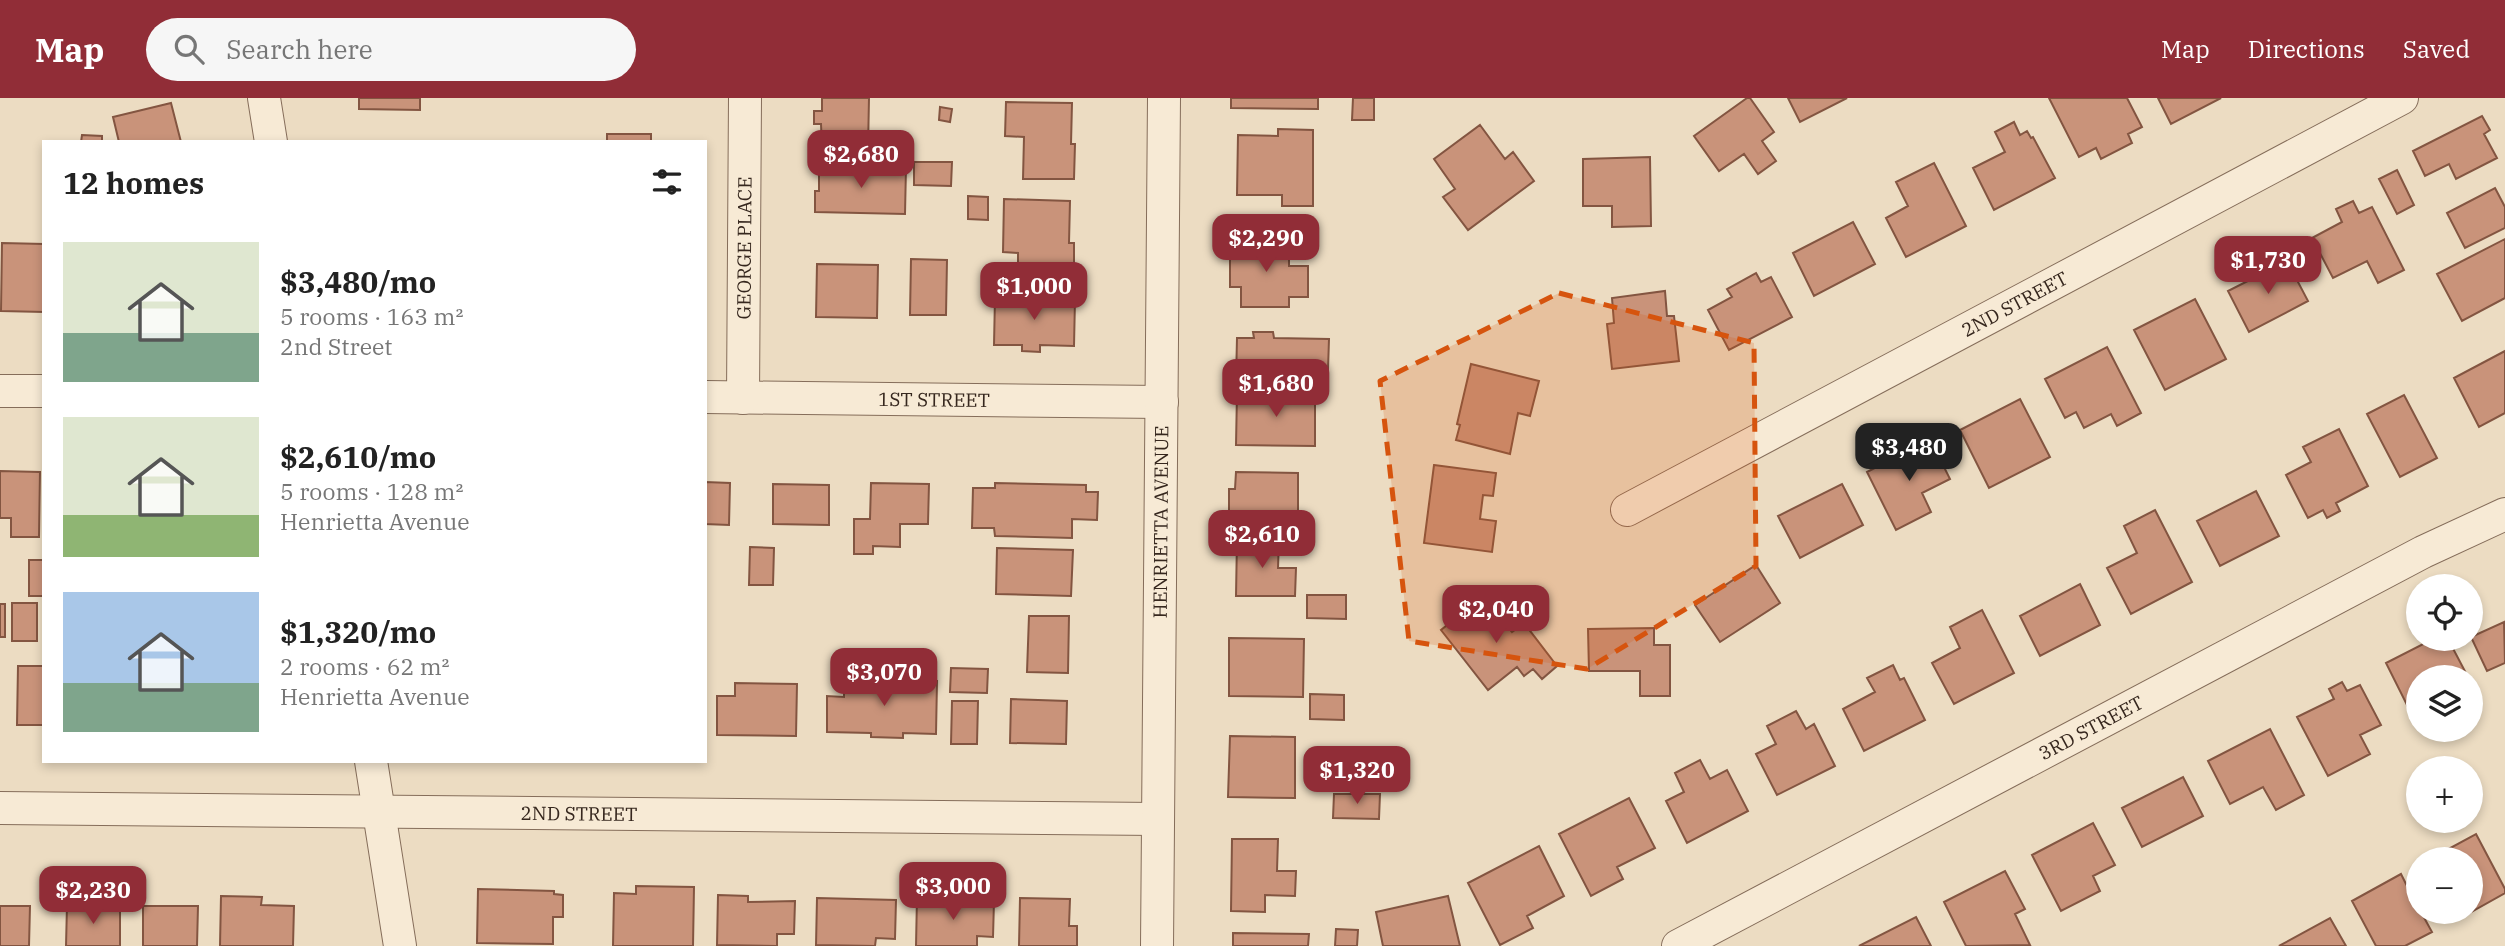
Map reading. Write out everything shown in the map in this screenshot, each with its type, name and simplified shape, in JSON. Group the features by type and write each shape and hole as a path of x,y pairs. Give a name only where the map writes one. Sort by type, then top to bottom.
{"street":[{"path":"264,98 271,140"},
{"name":"GEORGE PLACE","path":"743,398 745,98"},
{"name":"HENRIETTA AVENUE","path":"1157,946 1164,98"},
{"name":"2ND STREET","path":"1627,510 2402,98"},
{"path":"0,391 42,391"},
{"name":"1ST STREET","path":"707,397 1161,402"},
{"name":"3RD STREET","path":"1678,946 2398,565 2505,514"},
{"path":"371,763 400,946"},
{"name":"2ND STREET","path":"0,808 1158,819"}],"highlighted area":[{"path":"1559,293 1754,343 1756,566 1587,669 1409,641 1380,381"}],"building":[{"path":"359,98 420,98 420,110 359,109"},
{"path":"822,98 869,98 868,150 822,149 821,124 814,124 814,111 822,111"},
{"path":"1231,98 1318,98 1318,109 1231,108"},
{"path":"1353,98 1374,98 1374,120 1352,120"},
{"path":"1750,98 1774,132 1762,141 1776,161 1758,174 1744,154 1719,171 1694,136"},
{"path":"1788,98 1847,98 1800,122"},
{"path":"2049,98 2127,98 2142,127 2128,134 2132,143 2101,159 2096,148 2079,157"},
{"path":"2158,98 2221,98 2171,124"},
{"path":"1006,102 1072,103 1074,179 1023,179 1024,137 1005,136"},
{"path":"171,103 180,140 119,140 113,117"},
{"path":"940,107 952,109 950,122 939,120"},
{"path":"2482,116 2490,130 2484,134 2497,158 2456,179 2449,164 2425,176 2413,151"},
{"path":"2014,122 2020,135 2027,131 2031,138 2033,137 2055,178 1994,210 1973,168 2005,152 1995,132"},
{"path":"1480,125 1505,159 1513,152 1534,181 1468,230 1443,197 1455,189 1434,159"},
{"path":"1278,129 1313,130 1313,206 1282,206 1282,195 1237,195 1238,135 1278,136"},
{"path":"607,134 651,134 651,140 607,140"},
{"path":"82,135 102,136 102,140 81,140"},
{"path":"1650,157 1651,226 1612,227 1612,206 1583,206 1583,159"},
{"path":"914,162 952,162 951,186 914,185"},
{"path":"1934,163 1966,226 1906,257 1886,218 1908,206 1896,182"},
{"path":"819,165 906,167 905,214 815,212 815,191 819,191"},
{"path":"2397,170 2414,205 2397,214 2379,179"},
{"path":"2495,188 2505,207 2505,228 2465,248 2447,213"},
{"path":"968,196 988,197 988,220 968,219"},
{"path":"1004,199 1070,201 1069,243 1074,243 1074,279 1018,279 1018,253 1003,252"},
{"path":"2353,201 2359,213 2372,207 2404,270 2378,283 2367,261 2333,278 2312,238 2342,222 2336,209"},
{"path":"1853,222 1875,264 1814,296 1793,253"},
{"path":"2505,239 2505,298 2462,321 2437,274"},
{"path":"1230,241 1289,242 1289,266 1308,266 1308,297 1289,297 1289,307 1241,307 1241,287 1230,287"},
{"path":"2,243 42,244 42,312 1,311"},
{"path":"911,259 947,260 946,315 910,315"},
{"path":"2287,261 2308,301 2249,332 2228,291"},
{"path":"817,264 878,265 877,318 816,317"},
{"path":"1756,273 1761,282 1771,277 1792,317 1729,350 1708,310 1732,297 1727,289"},
{"path":"1665,291 1667,316 1674,316 1679,361 1612,369 1607,324 1614,323 1612,298"},
{"path":"995,297 1075,299 1074,346 1040,345 1040,352 1022,351 1022,345 994,345"},
{"path":"2195,299 2226,359 2165,390 2134,330"},
{"path":"1253,332 1273,332 1274,338 1329,339 1328,370 1300,370 1300,381 1236,381 1237,338 1254,338"},
{"path":"2107,347 2141,413 2117,426 2111,414 2084,428 2076,412 2065,418 2045,379"},
{"path":"2505,351 2505,413 2479,427 2454,378"},
{"path":"1471,364 1539,381 1530,416 1518,413 1510,454 1456,440 1460,425 1457,424"},
{"path":"1237,393 1315,393 1315,446 1236,445"},
{"path":"2404,395 2437,458 2400,477 2367,414"},
{"path":"2020,399 2050,457 1989,488 1960,430"},
{"path":"2339,429 2368,486 2336,503 2340,511 2327,518 2323,510 2308,518 2286,475 2311,462 2303,447"},
{"path":"1930,439 1950,479 1922,493 1931,512 1896,530 1867,472"},
{"path":"1434,465 1496,473 1493,496 1483,495 1480,519 1496,521 1492,552 1424,543"},
{"path":"0,471 40,472 39,537 11,537 11,518 0,518"},
{"path":"1236,472 1298,473 1298,513 1229,512 1229,489 1235,489"},
{"path":"707,482 730,483 729,525 707,524"},
{"path":"871,483 929,484 928,524 900,524 900,547 873,546 873,554 854,554 854,519 870,519"},
{"path":"995,483 1086,485 1086,492 1098,492 1097,520 1072,519 1072,538 995,536 994,528 972,528 973,488 995,488"},
{"path":"773,484 829,485 829,525 773,524"},
{"path":"1842,484 1863,525 1800,558 1778,516"},
{"path":"2256,491 2279,536 2220,566 2197,521"},
{"path":"2155,510 2192,582 2131,614 2107,568 2137,553 2124,526"},
{"path":"1237,539 1279,539 1278,568 1296,568 1295,596 1236,596"},
{"path":"750,547 774,548 773,585 749,585"},
{"path":"997,548 1073,550 1071,596 996,594"},
{"path":"29,560 42,560 42,596 29,596"},
{"path":"1756,565 1780,603 1720,642 1695,605"},
{"path":"2080,584 2100,625 2040,656 2020,616"},
{"path":"1307,595 1346,595 1346,619 1307,618"},
{"path":"1484,596 1512,632 1524,623 1557,666 1542,679 1533,669 1524,676 1517,667 1488,690 1441,630"},
{"path":"12,603 37,603 37,641 12,641"},
{"path":"0,604 5,604 5,637 0,637"},
{"path":"1982,610 2014,673 1954,704 1932,663 1960,648 1950,627"},
{"path":"1029,616 1069,616 1068,673 1027,672"},
{"path":"2504,622 2505,663 2487,671 2478,651 2483,651 2483,632"},
{"path":"1654,628 1654,645 1670,645 1670,696 1640,696 1640,671 1589,671 1588,629"},
{"path":"1229,638 1304,639 1303,697 1229,696"},
{"path":"2410,651 2454,651 2462,665 2406,665 2406,703 2386,663"},
{"path":"1893,665 1900,680 1904,678 1925,720 1864,751 1843,709 1875,692 1867,678"},
{"path":"18,666 42,666 42,725 17,725"},
{"path":"951,668 988,669 987,693 950,692"},
{"path":"844,679 937,681 936,734 903,733 903,738 871,737 871,733 827,732 827,696 844,697"},
{"path":"2342,682 2347,691 2360,685 2381,725 2360,735 2370,754 2328,776 2297,717 2334,699 2329,689"},
{"path":"735,683 797,684 796,736 717,735 717,696 735,696"},
{"path":"1310,694 1344,695 1344,720 1310,719"},
{"path":"1011,699 1067,701 1066,744 1010,743"},
{"path":"952,701 978,701 977,744 951,744"},
{"path":"1796,711 1806,729 1814,724 1835,766 1777,795 1756,754 1776,744 1767,726"},
{"path":"2270,729 2304,795 2276,810 2263,787 2230,804 2208,761"},
{"path":"1230,736 1295,737 1295,798 1228,797"},
{"path":"1700,760 1710,779 1727,770 1748,811 1687,843 1666,801 1684,792 1675,773"},
{"path":"2183,777 2203,816 2142,847 2122,808"},
{"path":"1334,794 1380,794 1379,819 1333,818"},
{"path":"1629,798 1655,848 1617,867 1623,879 1591,896 1559,834"},
{"path":"2093,823 2115,865 2093,876 2100,891 2061,911 2032,855"},
{"path":"2476,834 2483,847 2452,847"},
{"path":"1232,839 1278,839 1277,871 1296,871 1295,896 1265,895 1265,912 1231,911"},
{"path":"1539,846 1564,896 1527,916 1533,928 1500,945 1468,883"},
{"path":"2483,847 2505,889 2505,893 2483,905"},
{"path":"2005,871 2025,909 2015,914 2030,945 1966,946 1944,902"},
{"path":"2401,874 2406,884 2406,924 2428,924 2432,932 2405,946 2376,946 2352,901"},
{"path":"636,886 694,887 693,946 613,946 614,893 636,894"},
{"path":"478,889 554,891 554,894 563,895 563,917 553,917 553,944 477,943"},
{"path":"718,895 748,896 748,902 795,901 794,934 777,934 777,946 717,945"},
{"path":"221,896 262,897 261,905 294,906 293,946 220,946"},
{"path":"1448,896 1460,946 1383,946 1376,912"},
{"path":"917,897 947,897 947,901 994,901 993,937 977,936 977,946 916,946"},
{"path":"817,898 896,900 895,939 876,938 875,946 816,945"},
{"path":"1020,898 1070,899 1069,926 1077,926 1077,946 1019,946"},
{"path":"67,905 120,906 120,946 66,946"},
{"path":"0,906 30,906 29,946 0,946"},
{"path":"143,906 198,906 197,946 143,946"},
{"path":"1916,917 1931,946 1859,946"},
{"path":"2330,918 2346,946 2279,946"},
{"path":"1336,929 1358,930 1357,946 1335,946"},
{"path":"1233,933 1309,934 1308,946 1233,946"}]}
